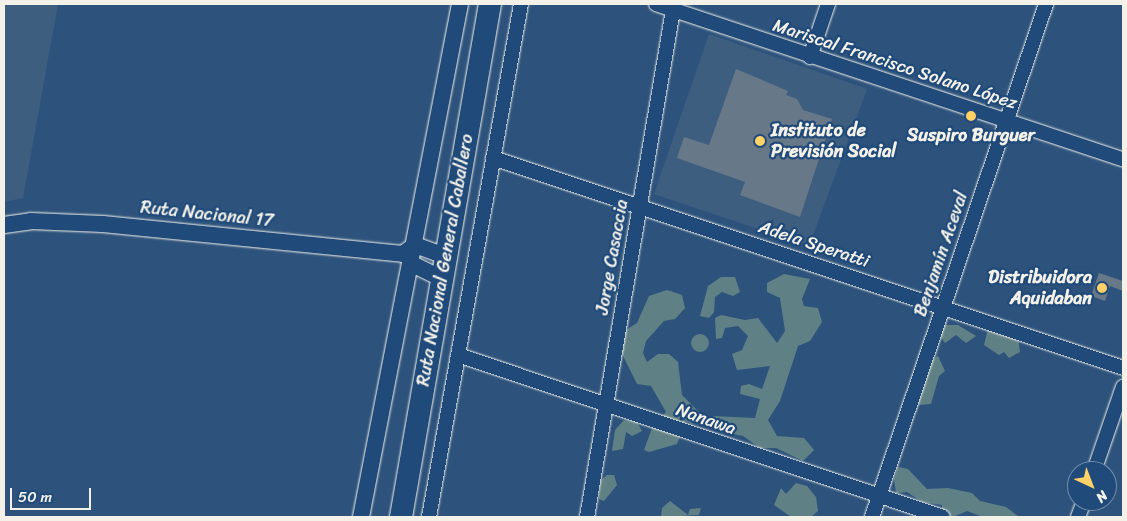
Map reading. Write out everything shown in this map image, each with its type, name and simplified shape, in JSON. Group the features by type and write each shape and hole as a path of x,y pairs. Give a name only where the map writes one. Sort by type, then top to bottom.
{"highway":[{"name":"Ruta Nacional General Caballero","path":"401,517 490,4"}],"street":[{"path":"361,517 460,4"},
{"path":"429,517 521,4"},
{"name":"Mariscal Francisco Solano López","path":"656,4 674,6 810,56 1123,158"},
{"path":"810,56 828,4"},
{"name":"Benjamín Aceval","path":"872,517 942,307 1008,121 1046,4"},
{"name":"Jorge Casaccia","path":"588,517 605,405 674,6"},
{"name":"Adela Speratti","path":"493,158 1123,368"},
{"name":"Ruta Nacional 17","path":"4,225 31,221 103,224 445,256"},
{"name":"Ruta Nacional 17","path":"411,253 441,278"},
{"name":"Nanawa","path":"458,355 943,517"},
{"path":"1097,461 1123,387"}],"shaded area":[{"path":"4,4 58,4 23,198 4,202"},
{"name":"Instituto de Previsión Social","path":"709,34 867,89 809,246 654,194"}],"green space":[{"path":"784,274 810,279 802,299 804,306 818,308 822,322 810,341 798,346 780,401 768,420 777,436 804,438 814,450 803,461 776,448 760,448 743,436 718,431 709,425 712,416 755,418 760,399 740,394 741,386 749,384 762,389 770,366 737,370 732,354 742,350 748,336 738,326 725,328 722,338 716,339 715,318 721,315 745,320 758,318 777,343 785,331 780,298 767,292 767,283"},
{"path":"721,277 735,277 740,292 733,296 722,292 715,297 714,312 709,318 700,316 708,286"},
{"path":"667,290 682,295 685,308 675,319 664,321 646,341 643,353 647,362 658,354 669,354 678,362 682,395 699,412 693,424 683,420 686,422 677,444 649,452 644,450 652,428 666,412 651,386 637,384 619,348 626,330 637,323 649,296"},
{"path":"942,325 958,325 976,336 966,343 956,335 945,343 940,336"},
{"path":"988,328 1018,337 1020,352 1009,358 1004,352 999,355 984,345"},
{"path":"700,334 706,337 709,343 706,349 700,352 694,349 691,343 694,337"},
{"path":"938,356 945,371 939,376 931,404 919,405 917,400 926,381 930,361"},
{"path":"624,420 637,422 642,431 632,436 626,432 623,449 612,451 615,430"},
{"path":"898,467 908,469 927,489 948,488 972,493 980,501 1006,507 1019,517 983,517 967,511 953,517 919,517 923,512 942,514 942,505 922,502 907,492 896,493 894,479"},
{"path":"607,475 614,475 617,485 604,501 599,499 600,481"},
{"path":"796,483 807,486 816,497 818,511 811,517 791,517 774,505 781,488 786,494"},
{"path":"670,501 688,515 690,509 701,508 699,515 661,517 662,508"}],"building":[{"name":"Instituto de Previsión Social","path":"736,69 788,91 786,95 797,99 803,110 832,119 800,217 740,195 745,182 677,158 684,137 709,145"},
{"name":"Distribuidora Aquidaban","path":"1099,273 1123,281 1123,291 1110,286 1105,301 1091,296"}],"place":[{"name":"Suspiro Burguer","path":"971,116"},
{"name":"Instituto de Previsión Social","path":"760,141"},
{"name":"Distribuidora Aquidaban","path":"1102,288"}]}
